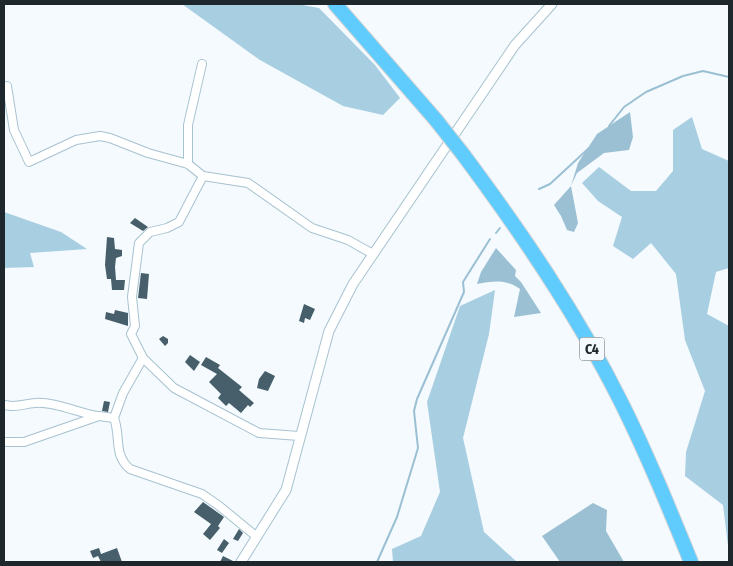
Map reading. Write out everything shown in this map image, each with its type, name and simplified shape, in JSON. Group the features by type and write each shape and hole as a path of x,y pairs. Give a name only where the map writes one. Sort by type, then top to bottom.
{"highway":[{"name":"C4","path":"334,4 366,38 436,120 462,153 540,264 582,332 621,402 656,478 691,562"}],"street":[{"path":"241,562 286,490 328,331 353,284 515,45 552,4"},
{"path":"188,164 188,125 202,64"},
{"path":"7,86 14,130 29,162 76,140 100,136 110,138 173,162 188,164 202,176 248,182 312,228 348,240 373,254"},
{"path":"202,176 179,222 167,228 150,232 137,249 132,297 135,326 130,334 143,358 169,384 260,433 299,436"},
{"path":"143,358 123,393 114,418 117,426 117,447 125,464 130,469 202,494 218,504 257,537"},
{"path":"4,405 17,408 34,403 114,418"},
{"path":"4,442 24,442 99,416"}],"shaded area":[{"path":"182,4 297,4 319,8 375,65 400,98 383,115 343,106 260,60"},
{"path":"630,112 633,137 629,150 604,153 577,173 571,186 578,163 597,134"},
{"path":"692,117 702,149 729,161 729,268 716,272 707,314 729,326 729,554 723,505 685,476 686,452 705,391 685,340 676,274 651,243 633,259 613,246 622,217 598,201 582,183 599,167 631,191 656,191 673,171 673,130"},
{"path":"571,186 578,223 574,232 567,230 554,205"},
{"path":"4,212 61,232 87,249 30,253 34,267 4,268"},
{"path":"496,248 516,270 515,276 541,313 514,317 520,289 510,284 499,282 477,284 481,272"},
{"path":"495,290 489,334 463,438 484,532 517,562 393,562 392,549 421,536 440,492 427,402 460,306"},
{"path":"593,503 607,510 606,531 624,562 560,562 542,536"}],"building":[{"path":"135,218 148,227 143,231 130,223"},
{"path":"107,237 114,238 115,249 122,250 122,256 116,258 115,267 116,280 125,280 124,290 112,290 111,279 107,279 105,265"},
{"path":"141,273 149,274 147,299 138,298"},
{"path":"304,304 315,309 310,320 305,318 304,323 299,321"},
{"path":"115,310 128,313 128,326 105,319 106,312 114,314"},
{"path":"163,336 168,339 168,343 165,346 159,339"},
{"path":"190,355 200,362 194,371 185,362"},
{"path":"206,357 220,365 218,368 242,387 239,390 254,403 250,407 248,405 241,413 229,403 226,406 218,398 221,394 209,382 217,374 201,365"},
{"path":"265,371 275,376 268,391 257,388 259,379"},
{"path":"104,401 110,402 108,412 102,411"},
{"path":"203,502 224,517 218,526 220,528 210,540 203,534 211,524 194,512"},
{"path":"239,529 243,533 238,541 233,539"},
{"path":"224,539 229,543 222,553 217,550"},
{"path":"99,548 101,554 117,548 122,562 101,562 98,556 93,558 90,551"},
{"path":"223,556 235,562 220,562"}],"waterway":[{"path":"609,126 624,107 646,92 683,76 703,71 729,77"},
{"path":"539,189 550,184 589,148"},
{"path":"496,233 500,228"},
{"path":"377,562 397,517 418,448 414,411 417,399 464,292 463,282 490,239"}]}
